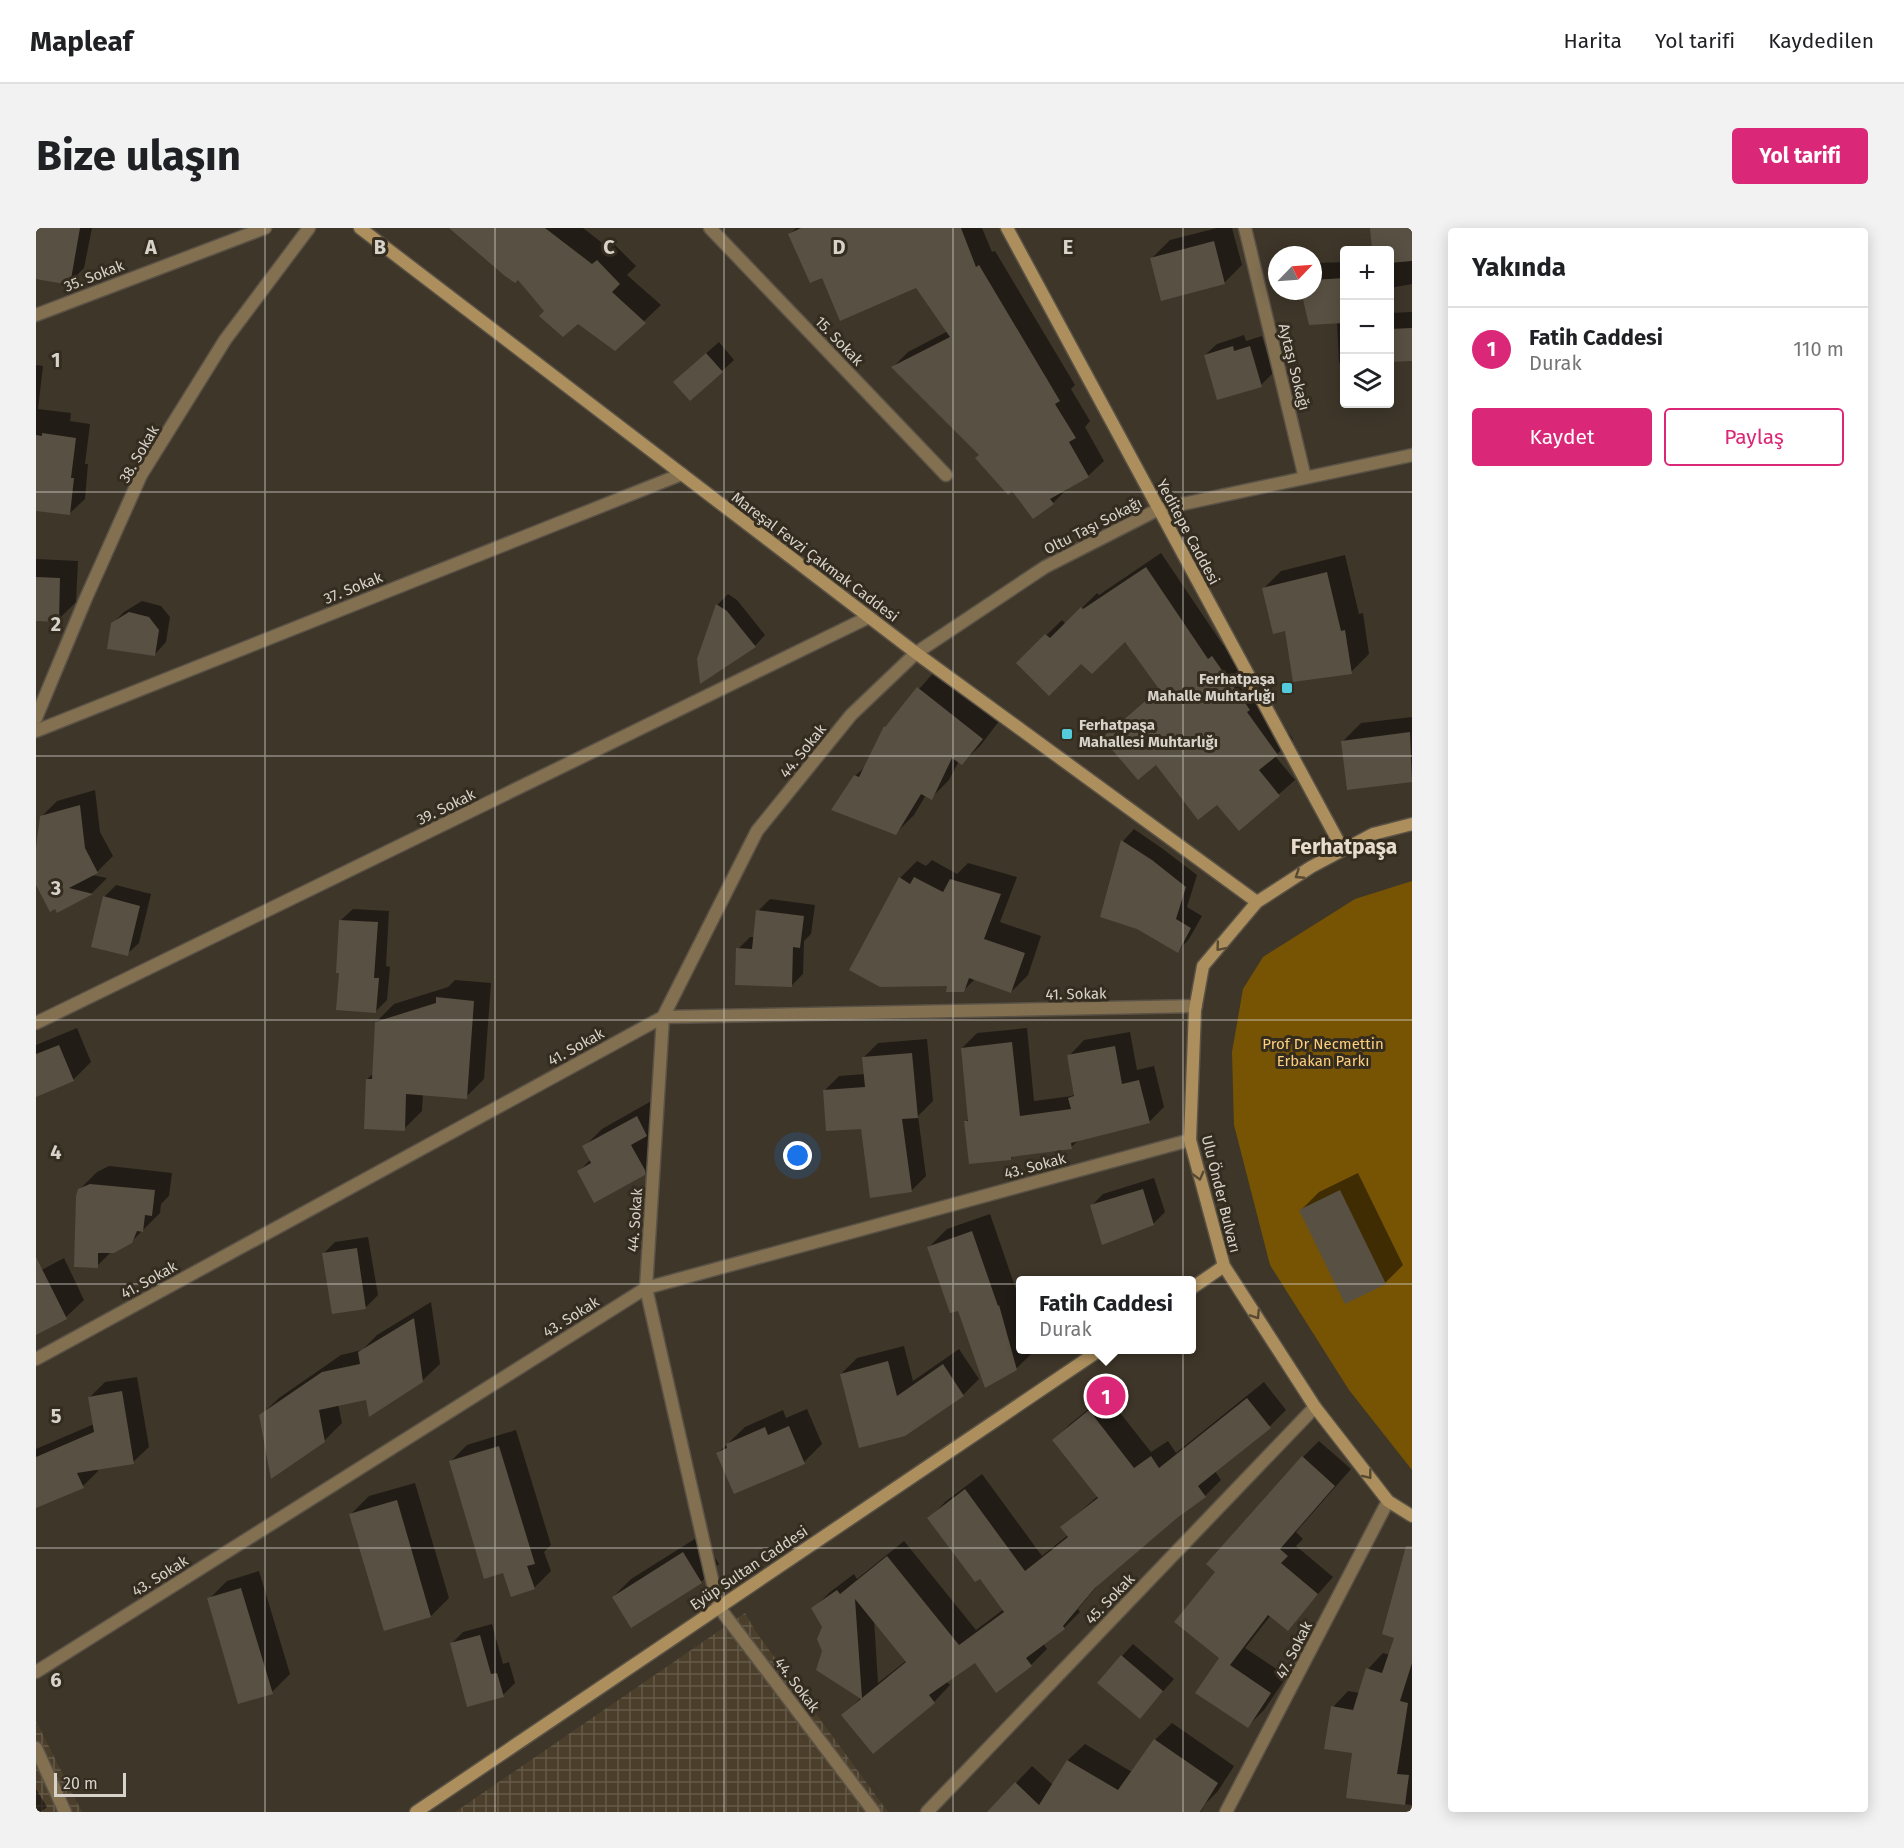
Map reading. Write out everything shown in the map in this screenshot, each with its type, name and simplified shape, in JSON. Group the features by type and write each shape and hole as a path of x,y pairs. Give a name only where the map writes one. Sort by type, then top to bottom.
{"street":[{"name":"35. Sokak","path":"36,315 265,228"},
{"name":"38. Sokak","path":"36,718 141,475 225,340 309,228"},
{"name":"Mareşal Fevzi Çakmak Caddesi","path":"360,228 869,617 1257,902"},
{"name":"15. Sokak","path":"710,228 946,475"},
{"name":"Yeditepe Caddesi","path":"1007,228 1343,850"},
{"name":"Aytaşı Sokağı","path":"1245,228 1305,478"},
{"name":"Oltu Taşı Sokağı","path":"916,652 1045,567 1159,509 1412,455"},
{"name":"37. Sokak","path":"36,730 682,474"},
{"name":"39. Sokak","path":"36,1023 869,617"},
{"name":"44. Sokak","path":"874,1812 718,1606 646,1288 663,1017 757,831 851,716 916,652"},
{"name":"Ulu Önder Bulvarı","path":"1412,824 1372,834 1311,867 1257,902 1203,966 1196,1006 1190,1140 1224,1266 1315,1407 1388,1501 1412,1516"},
{"name":"41. Sokak","path":"36,1359 663,1017 1196,1006"},
{"name":"43. Sokak","path":"36,1672 646,1288 1190,1140"},
{"path":"1196,1285 1224,1266"},
{"name":"Eyüp Sultan Caddesi","path":"416,1812 1094,1354"},
{"name":"45. Sokak","path":"927,1812 1315,1407"},
{"name":"47. Sokak","path":"1226,1812 1388,1501"},
{"path":"36,1748 65,1812"}],"shaded area":[{"path":"745,1613 756,1632 888,1812 455,1812"},
{"path":"36,1721 82,1812 36,1812"}],"green space":[{"name":"Prof Dr Necmettin Erbakan Parkı","path":"1412,881 1412,1470 1349,1390 1270,1265 1234,1125 1232,1052 1243,989 1263,957 1355,899"}],"building":[{"path":"36,228 80,228 70,285 36,279"},
{"path":"449,228 545,228 592,264 597,260 620,284 612,292 646,323 615,351 578,324 563,337 539,316 544,311 518,280 515,283 505,276"},
{"path":"801,228 961,228 976,267 979,265 1060,401 1055,404 1076,438 1069,442 1089,477 1050,499 1054,504 1033,519 1012,491 1008,495 975,458 979,455 891,367 950,337 916,288 840,321 822,278 810,283 788,234"},
{"path":"1370,228 1412,228 1412,261 1394,263 1394,246 1372,246"},
{"path":"1214,241 1225,284 1161,301 1150,258"},
{"path":"1340,278 1340,323 1309,325 1303,300 1322,300 1322,279"},
{"path":"1412,328 1412,361 1394,362 1394,329"},
{"path":"1233,346 1234,351 1250,346 1262,387 1217,400 1204,355"},
{"path":"706,353 723,372 690,401 673,382"},
{"path":"42,433 76,438 71,478 74,478 70,515 36,511 36,435 42,436"},
{"path":"1146,567 1208,659 1212,656 1250,710 1247,712 1278,755 1259,770 1280,796 1239,831 1217,805 1198,820 1156,765 1138,780 1102,738 1159,689 1125,642 1092,674 1081,664 1049,696 1016,663 1045,634 1050,638 1081,607 1083,609"},
{"path":"1327,572 1341,631 1345,630 1352,674 1293,682 1285,631 1273,634 1262,588"},
{"path":"36,577 60,578 59,622 36,621"},
{"path":"716,604 727,611 756,647 700,684 697,659"},
{"path":"129,612 149,617 159,630 155,656 107,649 111,623"},
{"path":"917,687 983,739 962,765 952,758 932,800 921,794 896,835 831,810 854,775 859,777 884,726"},
{"path":"1410,732 1412,782 1347,790 1341,741"},
{"path":"80,805 85,848 98,873 69,888 93,894 57,913 55,909 50,912 36,885 36,848 40,816"},
{"path":"1121,840 1152,860 1186,887 1176,919 1191,928 1178,953 1137,929 1100,917"},
{"path":"899,877 910,884 914,877 943,892 950,879 1001,894 984,939 1025,953 1011,993 969,978 964,992 946,992 947,986 880,987 849,970"},
{"path":"103,896 140,906 128,956 91,947"},
{"path":"756,910 804,916 800,948 793,947 792,987 735,985 736,948 752,949"},
{"path":"339,920 378,922 374,978 379,978 376,1013 336,1010"},
{"path":"436,997 474,1001 467,1099 406,1094 405,1131 364,1129 366,1079 372,1079 375,1022 436,1003"},
{"path":"1012,1042 1020,1116 1071,1109 1068,1098 1074,1096 1067,1055 1115,1046 1122,1084 1139,1080 1150,1123 1071,1143 1072,1149 1011,1157 1011,1160 969,1164 964,1121 968,1121 961,1048"},
{"path":"59,1045 74,1081 36,1097 36,1054"},
{"path":"912,1053 918,1118 902,1119 912,1192 870,1198 861,1129 826,1131 823,1090 865,1087 862,1057"},
{"path":"637,1116 647,1136 631,1145 645,1170 645,1175 594,1203 577,1171 591,1163 582,1146"},
{"path":"90,1184 155,1190 152,1216 145,1215 143,1232 137,1231 132,1243 114,1253 98,1253 98,1268 74,1267 76,1196 78,1189"},
{"path":"1143,1189 1154,1225 1102,1245 1090,1205"},
{"path":"1340,1190 1386,1284 1345,1304 1299,1210"},
{"path":"972,1231 999,1305 1017,1370 985,1388 958,1311 950,1313 927,1247"},
{"path":"357,1248 366,1309 332,1314 322,1253"},
{"path":"36,1257 67,1319 36,1335"},
{"path":"414,1318 423,1382 369,1417 366,1400 319,1410 325,1442 271,1479 259,1415 322,1372 360,1364 358,1352"},
{"path":"888,1361 897,1396 943,1364 964,1396 905,1436 859,1448 840,1374"},
{"path":"122,1391 134,1464 77,1473 84,1488 36,1508 36,1457 94,1432 88,1397"},
{"path":"1247,1398 1271,1428 1198,1486 1206,1497 1177,1518 1095,1588 1063,1626 1065,1629 1026,1658 1032,1666 996,1693 975,1663 929,1695 935,1703 873,1754 841,1715 861,1699 816,1670 822,1651 817,1639 822,1627 811,1608 837,1590 840,1594 887,1556 959,1645 1004,1612 980,1579 975,1582 927,1518 965,1489 1025,1571 1068,1537 1060,1527 1098,1498 1052,1440 1089,1410 1134,1468 1151,1456 1159,1468","holes":["855,1599 906,1662 862,1698"]},
{"path":"789,1426 805,1464 734,1494 716,1453 727,1448 726,1444 765,1427 768,1435"},
{"path":"499,1446 535,1564 527,1566 535,1589 511,1597 503,1573 484,1579 449,1461"},
{"path":"1302,1456 1335,1486 1280,1549 1288,1556 1281,1563 1318,1594 1288,1631 1268,1615 1230,1665 1271,1693 1248,1728 1195,1693 1219,1658 1174,1622 1215,1572 1206,1564"},
{"path":"397,1500 431,1617 384,1631 349,1514"},
{"path":"1406,1546 1412,1546 1412,1663 1400,1701 1408,1703 1397,1774 1409,1775 1405,1805 1346,1798 1352,1753 1324,1749 1331,1706 1353,1710 1366,1668 1382,1673 1394,1638 1382,1634"},
{"path":"683,1552 702,1583 631,1628 612,1597"},
{"path":"241,1588 273,1694 238,1704 207,1598"},
{"path":"480,1635 491,1674 497,1673 504,1697 467,1707 450,1643"},
{"path":"1121,1655 1163,1691 1140,1719 1097,1683"},
{"path":"1154,1739 1218,1783 1200,1812 987,1812 1015,1782 1039,1805 1067,1760 1118,1790"}],"place":[{"name":"Ferhatpaşa Mahalle Muhtarlığı","path":"1287,688"},
{"name":"Ferhatpaşa Mahallesi Muhtarlığı","path":"1067,734"},
{"name":"Fatih Caddesi","path":"1106,1396"}],"district":[{"name":"Ferhatpaşa","path":"1344,847"}]}
